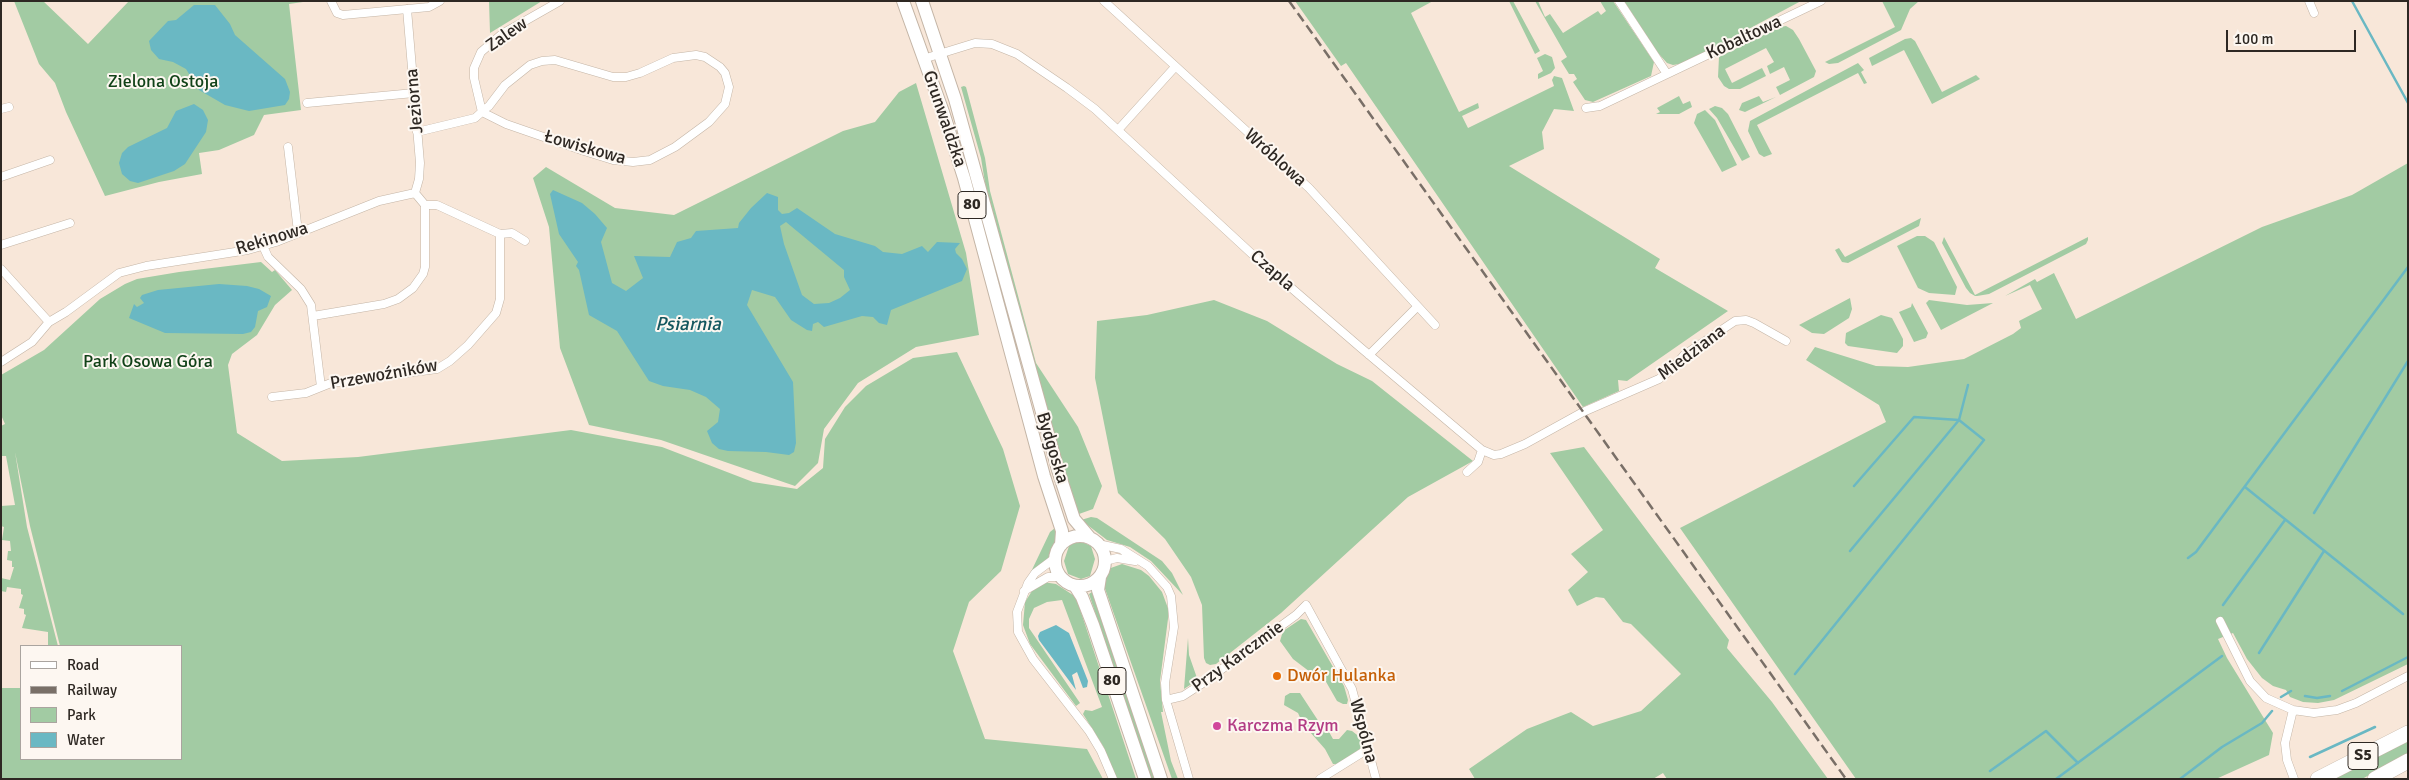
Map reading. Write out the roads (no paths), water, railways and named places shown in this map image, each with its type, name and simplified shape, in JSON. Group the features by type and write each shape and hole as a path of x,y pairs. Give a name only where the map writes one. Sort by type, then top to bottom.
{"highway":[{"name":"S5","path":"2318,779 2408,733"},
{"name":"S5","path":"2375,779 2408,761"}],"main road":[{"name":"Grunwaldzka","path":"903,1 964,178 1019,352"},
{"name":"Grunwaldzka","path":"922,1 955,99 1019,352"},
{"name":"Bydgoska","path":"1019,352 1043,419 1074,519 1094,541"},
{"name":"Bydgoska","path":"1019,352 1044,476 1062,531 1061,545"},
{"path":"1060,576 1055,558 1061,545 1074,537 1094,541"},
{"name":"80","path":"1094,541 1105,561 1098,590 1161,779"},
{"name":"80","path":"1060,576 1075,586 1082,597 1145,779"},
{"path":"1075,586 1088,585 1100,577"}],"street":[{"path":"331,1 337,13 343,15 429,7 440,1"},
{"name":"Zalew","path":"482,112 474,78 474,68 481,52 502,34 560,1"},
{"name":"Wróblowa","path":"1104,1 1309,188 1435,325"},
{"path":"1620,1 1667,74"},
{"name":"Kobaltowa","path":"1586,108 1600,106 1821,1"},
{"path":"2309,1 2314,13"},
{"name":"Jeziorna","path":"407,9 420,172 415,193"},
{"name":"Czapla","path":"923,59 975,43 992,44 1008,50 1067,88 1118,130 1252,254 1482,450"},
{"name":"Łowiskowa","path":"417,132 475,118 482,112 489,106 505,85 530,65 542,61 555,60 613,77 626,77 640,73 673,58 696,55 705,56 725,73 729,87 725,104 709,122 675,147 650,160 633,162 613,160 584,151 506,124 482,112"},
{"path":"1118,130 1175,67"},
{"path":"307,103 414,93"},
{"path":"288,147 298,232"},
{"path":"1,177 50,160"},
{"path":"313,316 376,307 398,299 413,288 423,274 425,267 425,205 415,193"},
{"name":"Rekinowa","path":"1,362 32,342 49,322 66,312 119,273 264,246 379,201 415,193"},
{"path":"425,205 438,205 500,234 512,233 526,241"},
{"path":"1,244 70,224"},
{"name":"Przewoźników","path":"272,397 306,393 332,383 437,369 450,361 468,345 496,313 500,298 500,234"},
{"path":"264,246 268,257 307,297 313,316 321,387"},
{"path":"1,269 49,322"},
{"path":"1369,354 1417,307"},
{"name":"Miedziana","path":"1482,450 1494,455 1501,454 1561,422 1659,379 1672,369 1684,355 1735,321 1746,320 1754,323 1786,341"},
{"path":"1467,472 1478,462 1482,450"},
{"path":"1094,541 1121,549 1155,572 1172,596 1174,627 1164,683 1166,700 1189,779"},
{"path":"1055,558 1035,573 1020,601 1017,621 1023,644 1089,731 1101,751 1113,779"},
{"path":"1105,561 1117,558 1139,561"},
{"path":"1024,591 1048,577 1060,576"},
{"name":"Przy Karczmie","path":"1166,700 1175,700 1200,685 1296,615 1306,605"},
{"name":"Wspólna","path":"1306,605 1352,689 1376,779"},
{"path":"2220,622 2250,681 2266,698 2293,710 2314,713 2337,710 2356,703 2408,676"},
{"path":"2293,710 2285,743 2287,760 2294,779"},
{"path":"1320,779 1368,749"}],"water":[{"path":"194,5 215,5 230,24 235,35 285,79 290,92 289,99 285,105 249,111 225,105 199,90 186,69 173,62 159,59 151,50 149,41 168,21 176,20"},
{"path":"194,104 203,110 208,120 206,132 185,164 174,171 138,183 130,181 122,174 119,163 122,153 128,147 167,128 176,111"},
{"name":"Psiarnia","path":"553,190 582,203 607,228 601,242 612,283 626,291 643,278 634,256 670,257 677,242 691,238 696,231 738,228 739,223 751,208 767,193 778,197 778,210 782,214 789,213 797,208 835,234 875,246 883,252 902,254 922,246 928,252 937,242 960,243 955,249 956,253 962,259 967,269 962,281 891,310 887,325 879,323 873,317 862,316 824,327 818,322 813,324 812,331 807,330 791,320 775,297 752,290 747,305 793,382 796,443 794,452 789,455 728,451 719,449 712,443 707,431 718,422 720,409 706,397 690,390 663,386 649,381 617,331 589,315 579,270 576,266 578,262 559,234 550,194","holes":["786,222 844,270 844,277 850,290 840,298 829,303 814,304 802,295 784,244 780,226"]},
{"path":"219,284 247,286 259,289 271,296 267,307 258,311 255,327 251,332 243,334 165,333 129,318 134,304 137,307 144,303 140,298 142,295 158,290"},
{"path":"1056,625 1069,633 1088,681 1087,687 1083,688 1077,672 1072,675 1076,690 1039,640 1040,632"}],"waterway":[{"path":"2352,1 2408,103"},
{"path":"2188,558 2196,552 2408,267"},
{"path":"2314,513 2408,361"},
{"path":"1795,674 1984,440 1959,420 1968,385"},
{"path":"1854,486 1914,417 1959,420"},
{"path":"1850,551 1959,420"},
{"path":"2245,487 2403,614"},
{"path":"2223,605 2285,520"},
{"path":"2259,653 2324,551"},
{"path":"2056,779 2222,656"},
{"path":"2342,691 2408,657"},
{"path":"2281,697 2291,691"},
{"path":"2305,696 2317,698 2330,696"},
{"path":"2180,779 2222,747 2262,723 2272,711"},
{"path":"2310,757 2375,727"},
{"path":"1990,771 2046,731 2078,763"}],"railway":[{"path":"1289,1 1846,779"}],"place":[{"name":"Dwór Hulanka","path":"1277,676"},
{"name":"Karczma Rzym","path":"1217,726"}],"park label":[{"name":"Zielona Ostoja","path":"163,82"},
{"name":"Park Osowa Góra","path":"148,362"}]}
